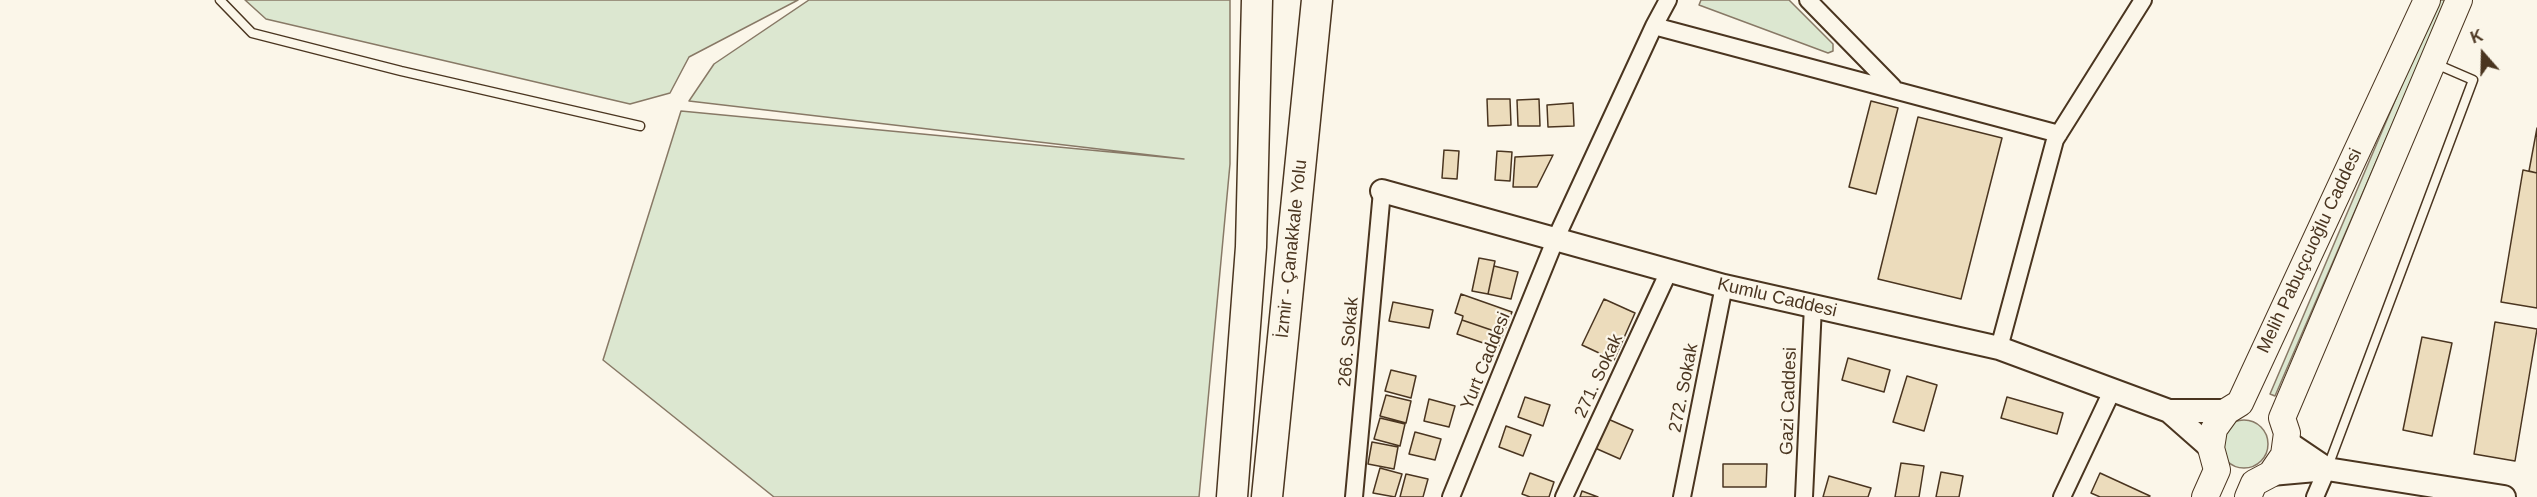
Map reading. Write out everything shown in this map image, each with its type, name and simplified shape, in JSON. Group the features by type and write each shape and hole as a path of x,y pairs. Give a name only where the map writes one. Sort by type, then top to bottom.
{"highway":[{"path":"1232,497 1251,247 1257,0"},
{"name":"İzmir - Çanakkale Yolu","path":"1267,497 1317,0"}],"main road":[{"name":"Melih Pabuçcuoğlu Caddesi","path":"2205,497 2214,459 2214,429 2234,407 2427,0"},
{"name":"Melih Pabuçcuoğlu Caddesi","path":"2258,485 2281,462 2284,430 2459,0"},
{"path":"2234,407 2251,403 2266,407 2284,430"},
{"path":"2214,459 2230,479 2258,485"}],"street":[{"name":"Yurt Caddesi","path":"1458,495 1556,238 1668,0"},
{"path":"1808,0 1893,88"},
{"path":"1999,348 2055,140 2143,0"},
{"path":"1654,26 2060,134"},
{"name":"Kumlu Caddesi","path":"1382,191 1724,286 1999,348 2169,411"},
{"name":"266. Sokak","path":"1354,497 1382,191"},
{"name":"271. Sokak","path":"1564,497 1670,271"},
{"name":"272. Sokak","path":"1682,497 1724,286"},
{"name":"Gazi Caddesi","path":"1804,497 1813,306"},
{"path":"2062,497 2112,391"},
{"path":"2169,411 2234,407"},
{"path":"2169,411 2214,459"},
{"path":"2284,430 2327,469"},
{"path":"2315,497 2327,469"},
{"path":"2258,485 2327,469 2504,497"}],"lane":[{"path":"220,0 252,33 400,71 639,126"},
{"path":"2327,469 2473,80 2433,62"}],"green space":[{"path":"245,0 798,0 689,57 670,93 630,104 266,19"},
{"path":"809,0 1230,0 1230,164 1199,497 774,497 603,360 681,111 1184,159 689,101 714,64"},
{"path":"1701,0 1789,0 1833,44 1833,51 1828,53 1699,5"},
{"path":"2438,0 2446,0 2275,396 2270,394"},
{"path":"2239,420 2249,420 2261,427 2268,439 2268,449 2261,461 2249,468 2239,468 2224,457 2220,449 2220,439 2231,424"}],"building":[{"path":"1487,99 1510,99 1511,125 1488,126"},
{"path":"1539,99 1540,126 1518,126 1517,100"},
{"path":"1871,101 1898,108 1876,194 1849,187"},
{"path":"1573,103 1574,126 1548,127 1547,105"},
{"path":"1918,117 2002,138 1961,299 1878,279"},
{"path":"2537,128 2537,173 2529,171"},
{"path":"1444,150 1459,151 1457,179 1442,178"},
{"path":"1497,151 1512,152 1510,181 1495,180"},
{"path":"1553,155 1537,187 1513,187 1515,157"},
{"path":"2523,170 2537,173 2537,308 2501,302"},
{"path":"1479,258 1495,261 1488,294 1472,291"},
{"path":"1494,266 1518,272 1511,299 1488,294"},
{"path":"1461,294 1512,312 1503,334 1462,320 1463,316 1455,313"},
{"path":"1604,299 1635,313 1614,360 1582,345"},
{"path":"1393,302 1433,310 1429,328 1389,321"},
{"path":"1462,320 1503,334 1498,348 1457,334"},
{"path":"2495,322 2537,329 2515,461 2474,454"},
{"path":"2422,337 2452,343 2432,436 2403,430"},
{"path":"1848,358 1890,370 1884,392 1842,380"},
{"path":"1391,370 1416,376 1411,398 1385,391"},
{"path":"1907,376 1937,385 1924,431 1893,422"},
{"path":"1386,395 1411,401 1406,423 1380,416"},
{"path":"1525,397 1550,405 1543,426 1518,417"},
{"path":"2007,397 2063,413 2057,434 2001,418"},
{"path":"1429,399 1455,406 1449,427 1424,421"},
{"path":"1380,418 1405,424 1400,446 1374,439"},
{"path":"1608,419 1633,430 1620,459 1595,448"},
{"path":"1506,426 1531,435 1523,456 1499,447"},
{"path":"1415,432 1441,439 1435,460 1409,454"},
{"path":"1372,442 1398,447 1394,469 1368,464"},
{"path":"1901,463 1924,466 1919,497 1895,497"},
{"path":"1723,464 1767,464 1766,487 1723,487"},
{"path":"1380,468 1402,474 1395,497 1373,493"},
{"path":"1941,472 1963,476 1959,497 1936,497"},
{"path":"1530,473 1554,482 1549,497 1530,497 1522,494"},
{"path":"2100,473 2150,496 2100,497 2091,493"},
{"path":"1406,474 1428,479 1423,497 1400,497"},
{"path":"1829,476 1871,488 1868,497 1823,497"},
{"path":"1582,491 1598,497 1580,497"}]}
